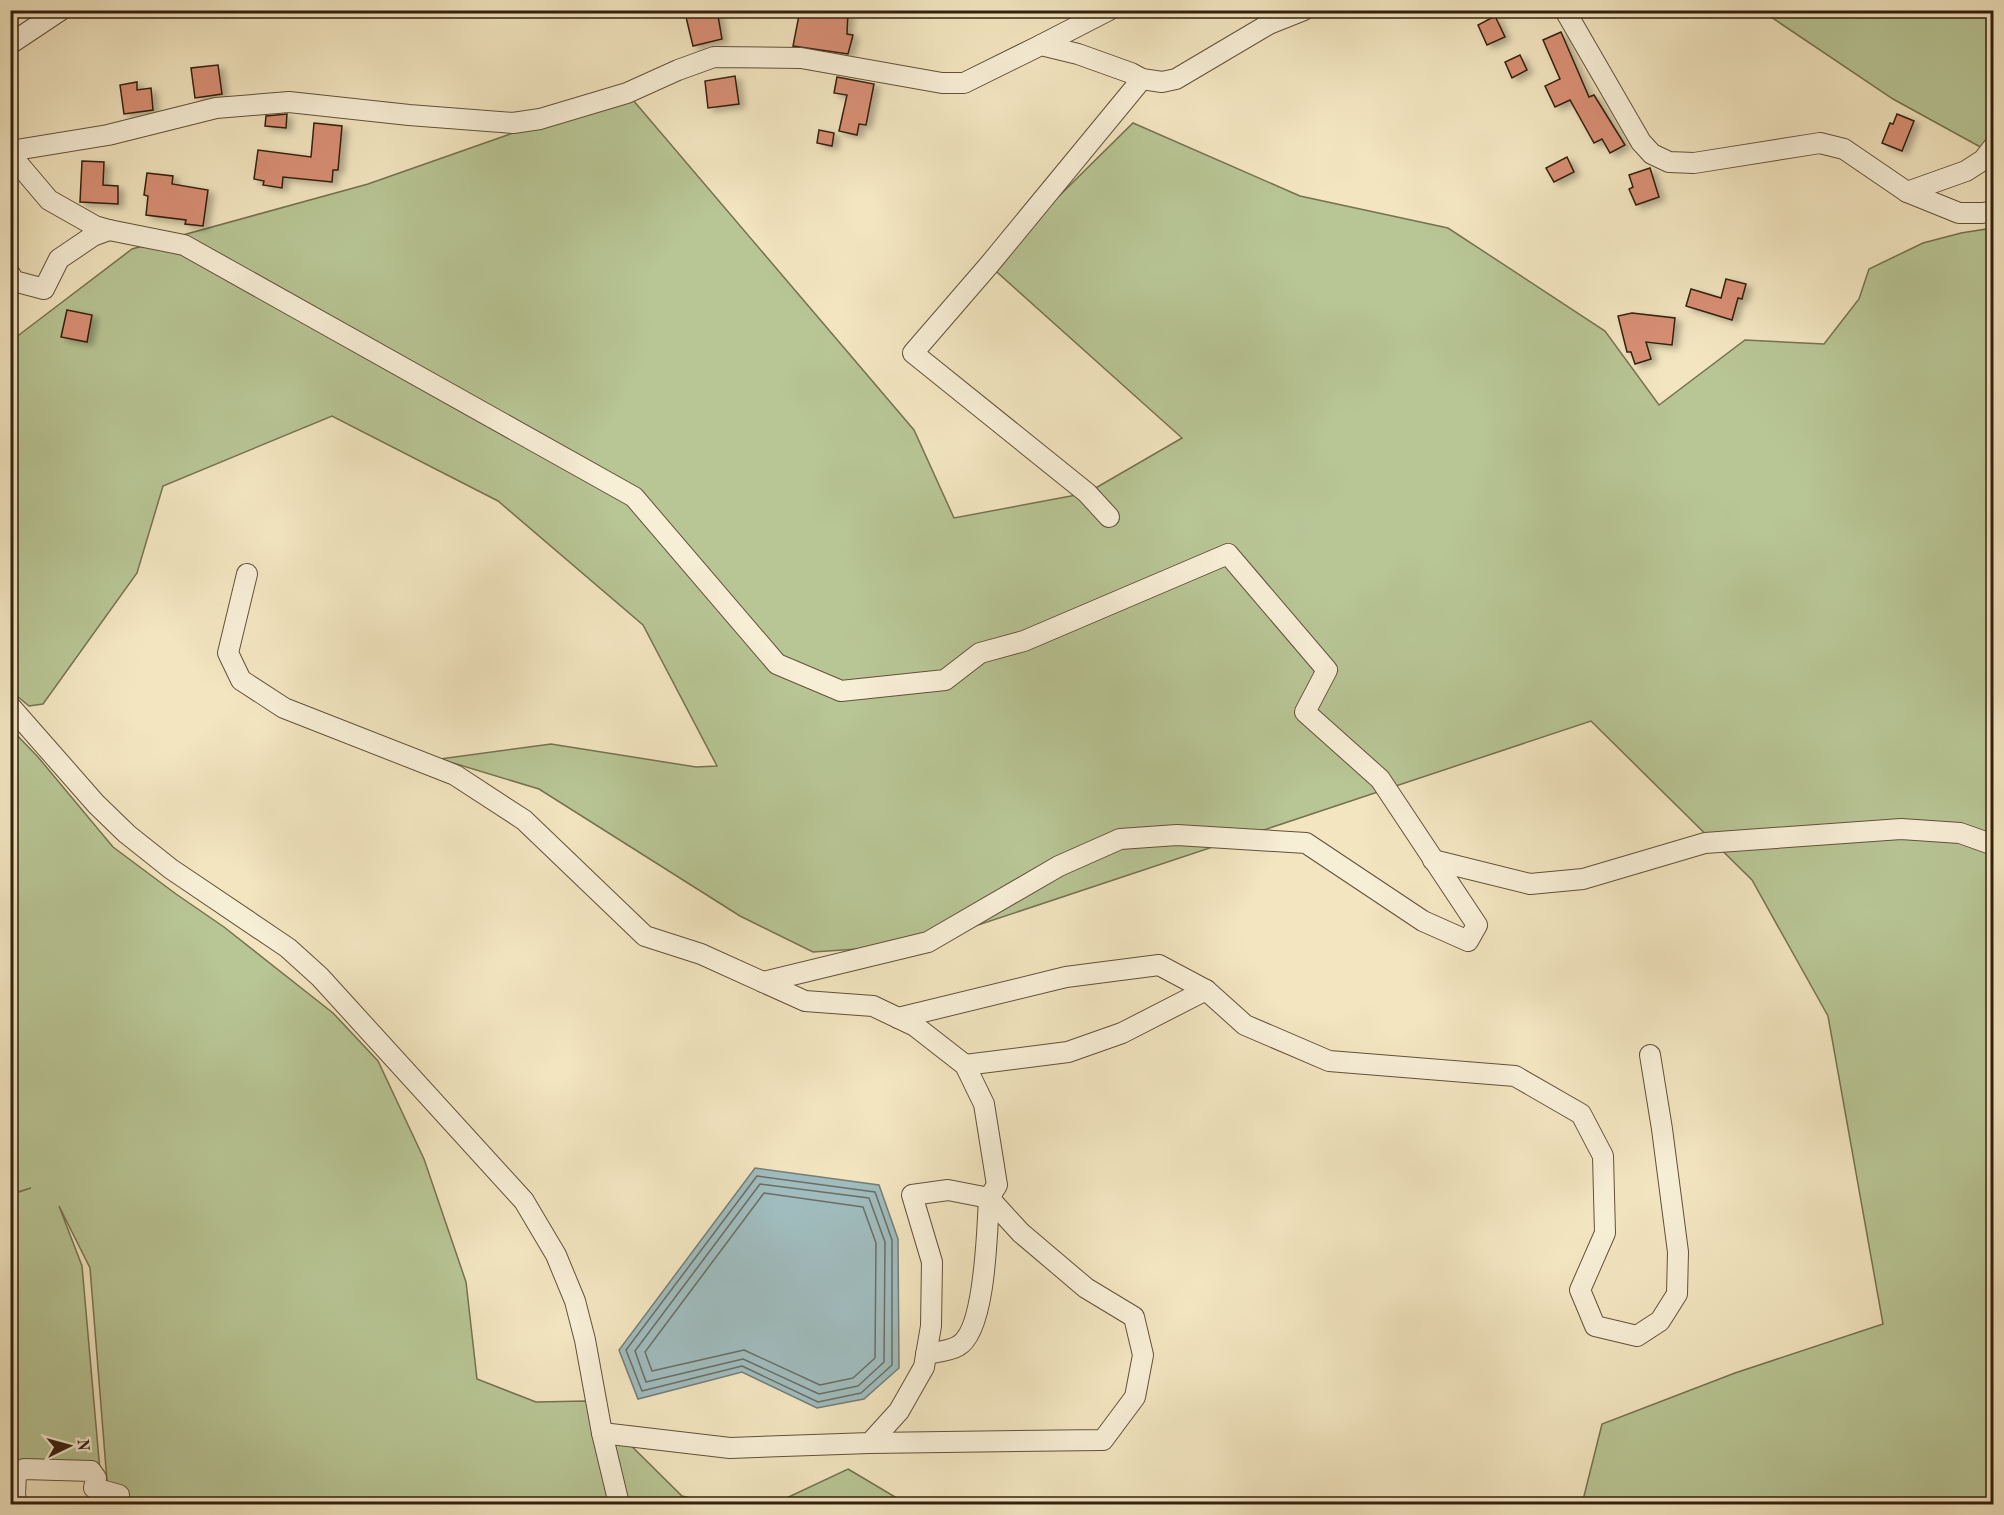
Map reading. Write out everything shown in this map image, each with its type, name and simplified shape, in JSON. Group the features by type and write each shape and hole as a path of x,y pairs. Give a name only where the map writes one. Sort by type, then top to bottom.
{"street":[{"path":"10,44 61,10"},
{"path":"763,982 928,942 1059,866 1120,839 1177,835 1306,843 1423,921 1468,941 1477,925 1380,779 1305,712 1327,670 1228,554 1024,641 980,653 945,680 841,691 777,664 634,497 184,245 95,226 49,200 10,152 108,135 216,108 289,102 513,123 540,119 627,93 714,57 801,58 942,83 964,82 1109,10"},
{"path":"1041,45 1078,54 1142,79 1162,82 1176,79 1269,24 1304,10"},
{"path":"1564,10 1641,142 1652,154 1670,162 1694,163 1821,142 1844,149 1907,192 1959,213 1994,211"},
{"path":"1109,517 1087,494 913,353 989,265 1142,79"},
{"path":"1907,192 1966,171 1983,160 1994,146"},
{"path":"10,274 14,281 44,289 59,259 93,236 109,230"},
{"path":"247,574 228,653 241,680 284,708 455,775 524,820 645,936 701,954 805,1001 873,1006 915,1026 965,1065 984,1104 997,1185 989,1198 983,1287 968,1338 958,1347 926,1354"},
{"path":"10,706 96,804 127,834 171,869 288,948 320,977 524,1201 556,1255 575,1301 619,1504"},
{"path":"1433,860 1530,884 1583,879 1705,843 1901,829 1960,833 1994,845"},
{"path":"898,1018 1066,977 1159,965 1206,990 1245,1025 1329,1061 1515,1076 1581,1114 1603,1156 1605,1233 1580,1290 1594,1326 1637,1336 1660,1321 1677,1294 1678,1252 1650,1055"},
{"path":"965,1065 1068,1052 1122,1032 1206,990"},
{"path":"602,1433 730,1448 870,1443 1103,1440 1135,1397 1143,1355 1134,1317 1086,1288 1022,1233 989,1198 948,1190 912,1195 932,1262 931,1326 924,1367 899,1411 870,1443"},
{"path":"17,1504 16,1474 24,1469 91,1471 96,1478 94,1488 119,1495 117,1504"}],"green space":[{"path":"1762,11 1993,11 1993,154 1893,99"},
{"path":"627,93 914,430 954,518 1087,493 1182,438 989,265 1133,123 1300,196 1448,228 1605,331 1659,405 1745,340 1824,344 1859,299 1869,269 1923,243 1961,233 1993,228 1993,1504 1582,1504 1602,1424 1735,1373 1883,1324 1828,1016 1752,880 1591,721 918,945 813,952 740,916 539,789 440,759 551,744 696,767 717,766 643,625 498,501 332,416 163,486 137,573 43,704 29,706 11,691 11,341 132,249 368,184"},
{"path":"11,729 38,757 113,847 224,927 333,1013 378,1061 424,1159 466,1282 477,1379 536,1402 586,1401 682,1496 715,1504 140,1504 107,1481 90,1268 59,1206 82,1266 100,1471 22,1473 11,1504 11,1201 13,1194 31,1188 11,1194"},
{"path":"848,1469 907,1504 765,1504 778,1502"}],"water":[{"path":"755,1168 879,1185 898,1239 899,1368 864,1399 817,1408 742,1372 638,1399 619,1350"}],"building":[{"path":"696,10 717,10 722,39 693,46 685,13"},
{"path":"800,10 848,10 847,34 853,35 848,54 793,46"},
{"path":"1495,16 1505,37 1487,45 1478,25"},
{"path":"1561,32 1589,97 1594,95 1625,145 1610,153 1602,139 1594,143 1570,100 1555,107 1545,86 1560,79 1543,40"},
{"path":"1520,55 1527,70 1512,78 1505,62"},
{"path":"218,65 222,94 195,98 191,68"},
{"path":"735,76 739,104 708,108 705,81"},
{"path":"837,77 874,84 866,125 859,124 857,135 839,131 847,95 834,93"},
{"path":"137,82 137,90 151,88 153,110 124,114 120,85"},
{"path":"287,114 286,128 265,126 266,116"},
{"path":"1897,114 1914,121 1902,151 1882,143 1890,123 1893,124"},
{"path":"314,123 342,126 338,170 333,170 332,182 283,177 282,188 263,185 264,181 254,179 258,150 311,157"},
{"path":"819,130 834,133 832,146 817,143"},
{"path":"1567,157 1574,172 1554,182 1546,168"},
{"path":"82,161 104,162 103,185 118,186 118,204 80,202"},
{"path":"1650,168 1659,197 1636,205 1629,189 1633,187 1629,175"},
{"path":"147,173 173,176 172,184 208,190 203,226 185,224 186,220 146,215 148,196 144,195"},
{"path":"1726,279 1746,284 1742,299 1738,298 1732,320 1686,306 1691,289 1721,298"},
{"path":"67,310 92,315 87,342 61,337"},
{"path":"1632,313 1675,318 1672,345 1646,342 1651,359 1635,364 1631,352 1627,352 1618,316"}]}
